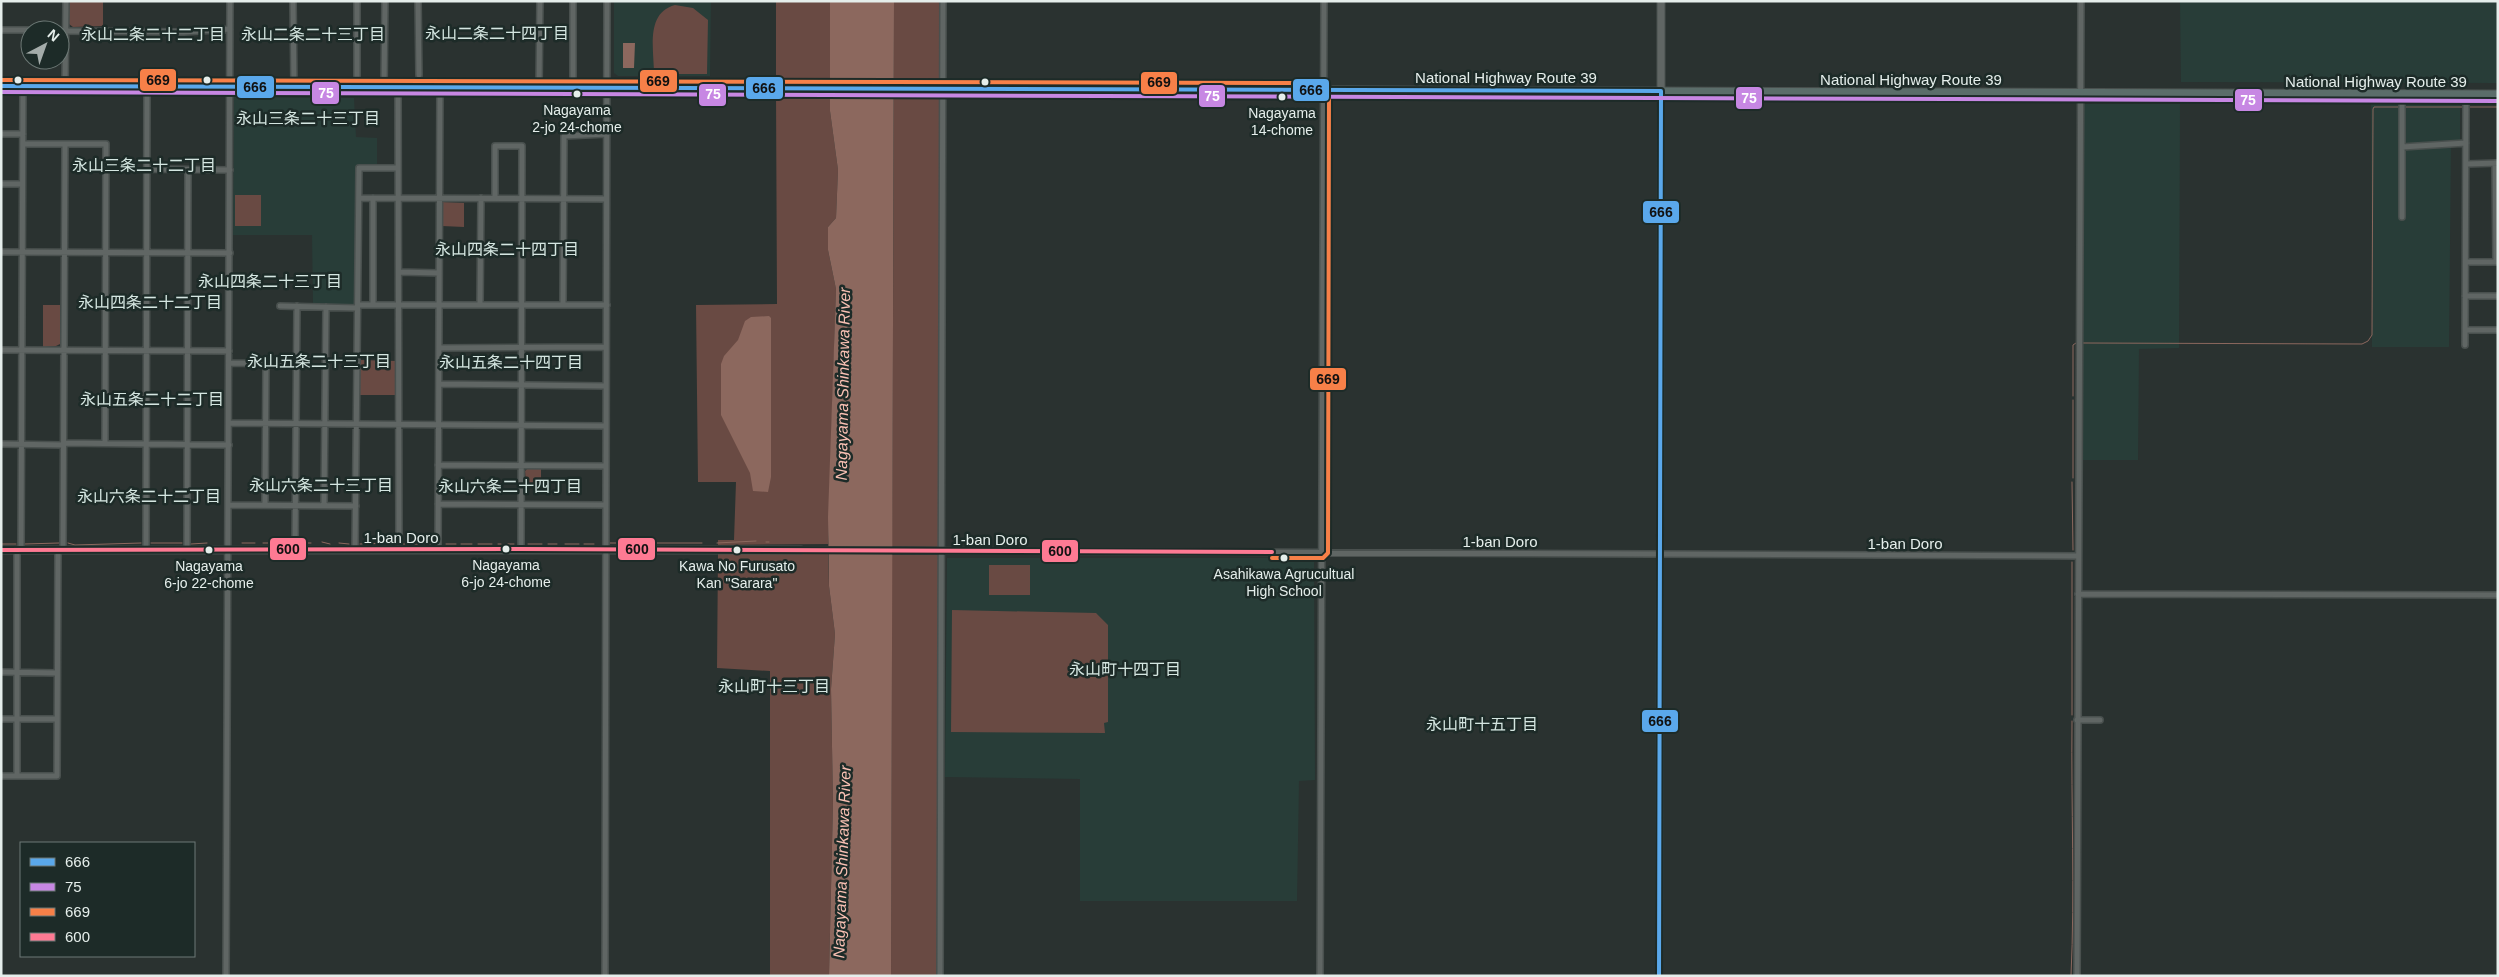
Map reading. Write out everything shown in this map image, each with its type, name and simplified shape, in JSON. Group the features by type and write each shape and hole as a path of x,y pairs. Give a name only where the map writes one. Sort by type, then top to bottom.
{"highway":[{"name":"National Highway Route 39","path":"1,86 1323,89 2498,95"}],"main road":[{"path":"1661,1 1661,91"}],"street":[{"path":"64,20 66,1"},
{"path":"226,976 230,1"},
{"path":"294,1 294,87"},
{"path":"357,87 358,1"},
{"path":"384,87 385,1"},
{"path":"418,1 419,75"},
{"path":"539,87 540,1"},
{"path":"573,1 573,88"},
{"path":"604,976 608,1"},
{"path":"940,976 943,1"},
{"path":"1320,976 1324,1"},
{"path":"2077,976 2081,1"},
{"path":"70,31 184,32 230,29"},
{"path":"1,30 20,30"},
{"path":"64,70 65,86"},
{"path":"18,776 23,86"},
{"path":"146,550 147,86"},
{"path":"398,87 399,549"},
{"path":"438,549 440,87"},
{"path":"1659,976 1661,91"},
{"path":"2402,95 2402,217"},
{"path":"2465,344 2466,95"},
{"path":"1,134 23,134"},
{"path":"563,305 564,136 607,134"},
{"path":"2402,146 2466,143"},
{"path":"23,144 106,144 105,443"},
{"path":"1,776 57,776 57,673 64,444 65,144"},
{"path":"495,198 495,146 522,146 521,549"},
{"path":"2466,164 2497,163 2497,262 2466,262"},
{"path":"355,549 359,168 398,168"},
{"path":"148,169 230,170"},
{"path":"187,549 188,170"},
{"path":"1,184 22,184"},
{"path":"359,198 606,199"},
{"path":"373,198 373,305"},
{"path":"480,305 481,198"},
{"path":"1,252 230,253"},
{"path":"399,272 439,272"},
{"path":"2466,296 2498,296"},
{"path":"280,306 607,305"},
{"path":"295,549 295,364 297,306"},
{"path":"324,505 326,307"},
{"path":"2465,330 2498,330"},
{"path":"439,348 606,347"},
{"path":"1,350 229,351"},
{"path":"229,363 295,364"},
{"path":"266,364 266,506"},
{"path":"439,384 606,386"},
{"path":"229,424 325,423 606,426"},
{"path":"1,444 229,445"},
{"path":"438,465 606,466"},
{"path":"438,504 605,505"},
{"path":"228,505 356,506"},
{"name":"1-ban Doro","path":"1,550 606,549 2078,556"},
{"path":"2078,594 2498,595"},
{"path":"1,672 57,673"},
{"path":"1,719 57,720"},
{"path":"2077,720 2100,720"}],"shaded area":[{"path":"69,1 103,1 103,26 73,27 69,20"},
{"path":"614,1 711,1 710,76 618,76 614,73"},
{"path":"776,1 830,1 830,82 776,83"},
{"path":"894,1 942,1 942,85 894,83"},
{"path":"2180,1 2498,1 2498,83 2181,82"},
{"path":"675,5 693,8 708,20 707,74 654,74 653,34 655,24 665,9"},
{"path":"894,91 942,93 942,547 892,546"},
{"path":"776,92 830,93 830,111 838,170 836,218 828,227 828,250 836,289 828,544 718,545 718,540 734,540 736,482 698,482 696,305 777,304"},
{"path":"234,97 354,98 356,137 377,138 377,166 356,166 355,304 313,304 312,235 233,235"},
{"path":"2371,103 2460,105 2460,143 2451,143 2449,347 2372,347"},
{"path":"2083,104 2180,104 2179,348 2139,349 2138,460 2081,460"},
{"path":"235,195 261,195 261,226 235,226"},
{"path":"442,202 464,203 464,227 442,226"},
{"path":"43,305 60,305 60,344 56,346 43,347"},
{"path":"360,360 396,361 396,395 360,395"},
{"path":"528,468 541,469 541,485 526,484 525,471"},
{"path":"718,554 828,554 829,586 835,634 831,689 833,802 829,976 770,976 770,671 717,668"},
{"path":"892,555 942,555 938,760 939,976 891,976"},
{"path":"947,558 1314,558 1315,780 1299,781 1297,901 1080,901 1080,779 945,777"},
{"path":"989,565 1030,565 1030,595 989,595"},
{"path":"952,610 1096,613 1108,625 1108,722 1104,723 1105,733 951,732"}],"water":[{"name":"Nagayama Shinkawa River","path":"830,1 894,1 891,976 829,976 833,802 831,689 835,634 829,586 828,517 836,289 828,250 828,227 836,218 838,170 830,111"},
{"path":"623,43 635,43 634,68 623,68"},
{"path":"769,316 771,318 771,477 768,492 753,491 750,473 721,415 721,364 724,356 738,340 745,321 751,317"}],"waterway":[{"path":"2083,343 2362,344 2368,341 2372,335 2373,109 2374,107 2399,107"},
{"path":"2403,107 2464,107"},
{"path":"2468,107 2498,107"},
{"path":"2073,396 2073,345 2076,343"},
{"path":"2073,400 2073,478"},
{"path":"2072,482 2073,550"},
{"path":"717,543 756,541"},
{"path":"322,542 330,544"},
{"path":"25,544 59,543"},
{"path":"68,543 75,545 141,543"},
{"path":"151,543 182,543"},
{"path":"191,544 207,543"},
{"path":"242,543 255,543"},
{"path":"263,543 278,543"},
{"path":"284,543 290,543"},
{"path":"299,543 311,543"},
{"path":"339,543 349,544"},
{"path":"360,544 394,543"},
{"path":"610,543 702,543"},
{"path":"1,544 16,544"},
{"path":"403,544 430,544"},
{"path":"446,544 456,544"},
{"path":"461,544 472,544"},
{"path":"478,544 492,544"},
{"path":"508,544 514,544"},
{"path":"528,544 542,544"},
{"path":"548,544 557,544"},
{"path":"565,544 579,544"},
{"path":"584,544 594,544"},
{"path":"2072,562 2072,715"},
{"path":"2071,976 2073,912 2072,721"}],"transit line":[{"name":"669","path":"1,80 1325,83 1329,89 1328,553 1323,558 1272,558"},
{"name":"666","path":"1,86 1661,91 1659,976"},
{"name":"75","path":"1,92 2498,101"},
{"name":"600","path":"1,550 521,549 1272,552"}],"place":[{"name":"Nagayama 2-jo 24-chome","path":"577,94"},
{"name":"Nagayama 14-chome","path":"1282,97"},
{"name":"Nagayama 6-jo 24-chome","path":"506,549"},
{"name":"Nagayama 6-jo 22-chome","path":"209,550"},
{"name":"Kawa No Furusato Kan \"Sarara\"","path":"737,550"},
{"name":"Asahikawa Agrucultual High School","path":"1284,558"}],"district":[{"name":"永山二条二十四丁目","path":"497,33"},
{"name":"永山二条二十二丁目","path":"153,34"},
{"name":"永山二条二十三丁目","path":"313,34"},
{"name":"永山三条二十三丁目","path":"308,118"},
{"name":"永山三条二十二丁目","path":"144,165"},
{"name":"永山四条二十四丁目","path":"507,249"},
{"name":"永山四条二十三丁目","path":"270,281"},
{"name":"永山四条二十二丁目","path":"150,302"},
{"name":"永山五条二十三丁目","path":"319,361"},
{"name":"永山五条二十四丁目","path":"511,362"},
{"name":"永山五条二十二丁目","path":"152,399"},
{"name":"永山六条二十三丁目","path":"321,485"},
{"name":"永山六条二十四丁目","path":"510,486"},
{"name":"永山六条二十二丁目","path":"149,496"},
{"name":"永山町十四丁目","path":"1125,669"},
{"name":"永山町十三丁目","path":"774,686"},
{"name":"永山町十五丁目","path":"1482,724"}]}
